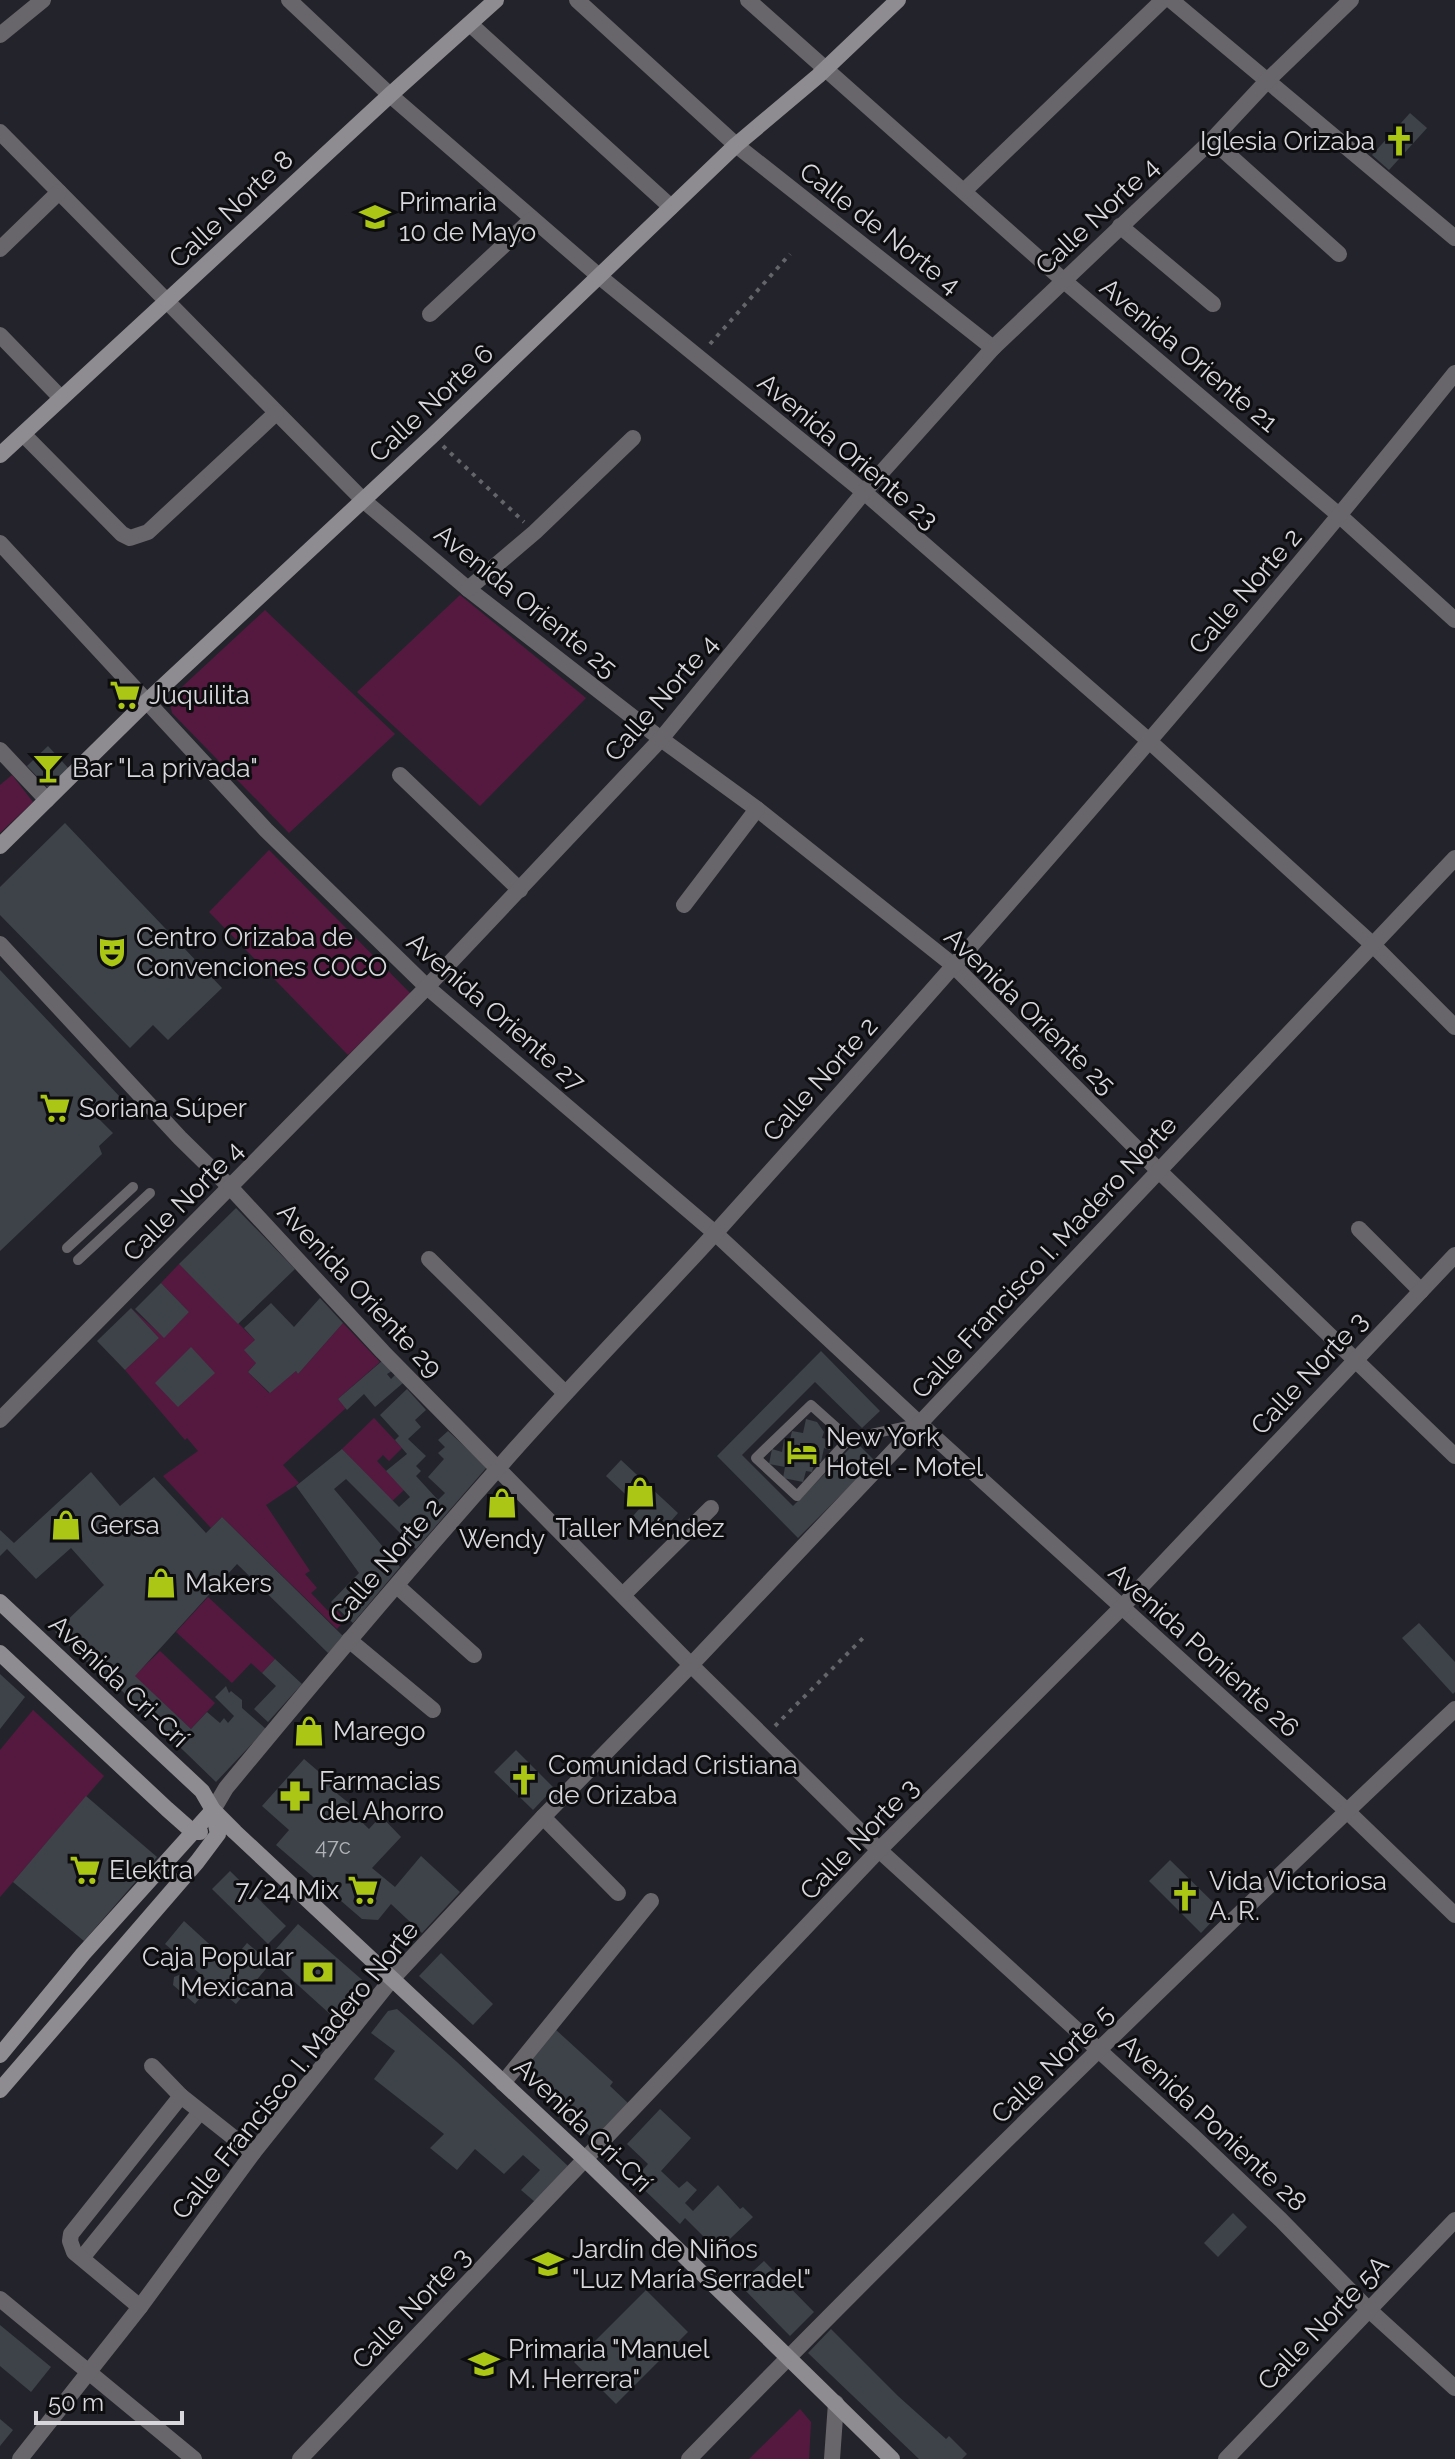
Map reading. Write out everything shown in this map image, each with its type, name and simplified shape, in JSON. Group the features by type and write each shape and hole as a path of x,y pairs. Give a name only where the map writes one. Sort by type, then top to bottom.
{"main road":[{"name":"Calle Norte 8","path":"0,455 496,0"},
{"name":"Calle Norte 6","path":"0,846 145,703 432,436 736,145 898,0"},
{"name":"Avenida Cri-Crí","path":"0,1602 202,1791 213,1810"},
{"path":"0,1653 193,1832 226,1833"},
{"path":"0,2055 83,1954 213,1810 226,1833"},
{"name":"Avenida Cri-Crí","path":"226,1833 392,1979 586,2160 892,2459"},
{"path":"0,2090 197,1862 226,1833"}],"street":[{"path":"0,35 43,0"},
{"name":"Avenida Oriente 23","path":"289,0 390,95 532,219 697,358 864,492 1148,740 1372,944 1455,1027"},
{"name":"Calle de Norte 4","path":"577,0 736,145 993,348"},
{"name":"Avenida Oriente 21","path":"748,0 1063,280 1340,516 1455,620"},
{"path":"964,191 1163,0"},
{"path":"1171,0 1455,238"},
{"name":"Calle Norte 4","path":"0,1420 427,987 661,739 864,492 993,348 1212,140 1268,80 1351,0"},
{"path":"470,24 671,207"},
{"name":"Avenida Oriente 25","path":"0,132 363,500 468,589 661,739 757,809 953,965 1159,1171 1455,1456"},
{"path":"1212,140 1339,254"},
{"path":"0,249 59,192"},
{"path":"430,314 532,219"},
{"path":"1120,226 1213,304"},
{"path":"0,335 61,398"},
{"name":"Calle Norte 2","path":"213,1810 226,1788 349,1640 565,1393 715,1233 953,965 1340,516 1455,373"},
{"path":"23,434 122,534 139,538 276,413"},
{"path":"468,589 535,532 633,438"},
{"name":"Avenida Oriente 27","path":"0,543 145,703 266,830 427,987 715,1233 919,1423"},
{"path":"0,750 47,800"},
{"path":"400,775 520,890"},
{"path":"684,905 757,809"},
{"name":"Calle Francisco I. Madero Norte","path":"20,2459 140,2307 253,2153 392,1979 1455,858"},
{"name":"Avenida Oriente 29","path":"0,944 383,1352 691,1665"},
{"path":"1359,1229 1421,1291"},
{"name":"Calle Norte 3","path":"300,2459 879,1850 1121,1608 1455,1255"},
{"path":"429,1259 565,1393"},
{"name":"Avenida Poniente 26","path":"919,1423 1347,1811 1455,1915"},
{"path":"623,1595 711,1508"},
{"path":"397,1586 474,1655"},
{"path":"349,1640 433,1710"},
{"name":"Avenida Poniente 28","path":"691,1665 879,1850 1100,2049 1281,2220 1368,2309 1455,2388"},
{"name":"Calle Norte 5","path":"689,2459 1100,2049 1455,1709"},
{"path":"543,1817 618,1893"},
{"path":"503,2083 651,1901"},
{"path":"152,2066 181,2096 253,2153"},
{"path":"140,2307 82,2258 71,2246 71,2234 181,2096"},
{"path":"82,2258 200,2112"},
{"name":"Calle Norte 5A","path":"1226,2459 1455,2220"},
{"path":"0,2299 194,2459"},
{"path":"832,2459 836,2403"}],"lane":[{"path":"67,1248 133,1187"},
{"path":"78,1260 150,1193"},
{"path":"849,1439 811,1405 756,1458 797,1496 849,1439 919,1423"}],"path":[{"path":"697,358 790,254"},
{"path":"432,436 535,532"},
{"path":"765,1736 865,1636"}],"shaded area":[{"path":"460,595 586,698 480,806 357,692"},
{"path":"265,610 395,734 289,833 172,713 169,699"},
{"path":"12,775 33,802 0,833 0,785"},
{"path":"269,850 411,994 348,1055 209,912"},
{"path":"179,1264 255,1340 256,1363 248,1372 269,1393 296,1371 298,1374 343,1323 380,1362 338,1399 346,1408 283,1465 299,1483 266,1505 310,1571 305,1574 317,1588 311,1593 328,1611 333,1606 345,1620 337,1629 222,1517 211,1528 163,1476 198,1451 125,1370 159,1338 131,1308 164,1337 189,1312 161,1283"},
{"path":"374,1418 402,1448 389,1461 383,1455 377,1461 404,1490 391,1502 342,1449"},
{"path":"208,1597 275,1659 262,1673 251,1663 232,1683 176,1632"},
{"path":"160,1651 215,1703 191,1729 134,1676"},
{"path":"33,1710 104,1776 0,1897 0,1750"},
{"path":"800,2409 811,2422 809,2459 749,2459"}],"building":[{"name":"Iglesia Orizaba","path":"1410,113 1427,128 1389,170 1372,155"},
{"name":"Bar \"La privada\"","path":"48,746 70,770 49,789 27,766"},
{"name":"Centro Orizaba de Convenciones COCO","path":"65,823 222,988 168,1040 153,1025 130,1048 0,915 0,887"},
{"name":"Soriana Súper","path":"0,970 121,1098 99,1119 113,1133 99,1146 102,1154 0,1251"},
{"path":"236,1208 295,1269 238,1324 179,1264"},
{"path":"161,1283 189,1312 164,1338 135,1309"},
{"path":"320,1298 343,1323 298,1374 296,1371 270,1393 248,1372 256,1363 244,1350 255,1340 244,1328 271,1303 294,1327"},
{"path":"131,1308 159,1338 125,1370 97,1341"},
{"path":"191,1347 215,1373 178,1407 155,1383"},
{"path":"821,1351 880,1411 862,1428 815,1382 742,1455 793,1506 856,1442 875,1461 798,1538 717,1456"},
{"path":"382,1361 392,1371 387,1374 391,1379 395,1375 403,1383 375,1407 364,1394 347,1410 338,1399"},
{"path":"407,1389 426,1410 415,1420 421,1427 408,1439 426,1456 416,1466 421,1471 416,1476 438,1500 445,1493 428,1477 444,1459 438,1453 445,1447 438,1440 448,1431 487,1467 416,1549 346,1479 334,1489 400,1567 353,1623 331,1602 359,1573 296,1486 342,1449 399,1507 410,1497 386,1471 407,1454 395,1440 399,1436 380,1415"},
{"path":"806,1419 817,1422 824,1432 822,1438 832,1440 830,1450 824,1448 821,1462 815,1460 812,1472 806,1471 803,1482 783,1478 785,1467 769,1464 772,1449 782,1452 784,1439 790,1440 792,1431 803,1433"},
{"name":"Taller Méndez","path":"621,1460 678,1513 657,1537 633,1516 640,1508 606,1476"},
{"path":"91,1472 120,1506 154,1477 206,1533 222,1517 344,1637 328,1653 237,1564 135,1676 191,1729 207,1712 220,1723 224,1718 228,1723 234,1716 215,1697 226,1686 229,1693 231,1691 242,1700 242,1708 266,1729 216,1782 121,1690 118,1692 55,1632 104,1585 71,1548 36,1579 7,1549 0,1556 0,1530 14,1543"},
{"path":"1419,1623 1455,1662 1453,1694 1402,1638"},
{"path":"275,1659 302,1684 268,1722 254,1709 276,1686 262,1673"},
{"path":"0,1674 25,1697 0,1729"},
{"name":"Comunidad Cristiana de Orizaba","path":"516,1750 554,1788 533,1810 494,1772"},
{"path":"304,1759 332,1783 329,1787 350,1804 347,1808 369,1829 381,1816 401,1837 372,1868 395,1887 421,1856 460,1892 422,1933 391,1904 378,1920 362,1919 276,1845 289,1830 262,1806"},
{"name":"Elektra","path":"86,1796 157,1857 84,1941 13,1882"},
{"name":"Vida Victoriosa A. R.","path":"1170,1860 1222,1911 1201,1933 1149,1881"},
{"path":"230,1871 286,1926 268,1944 212,1889"},
{"path":"184,1921 230,1963 247,1943 271,1963 236,2004 212,1984 195,2004 173,1985 174,1977 179,1975 197,1988 205,1978 165,1944"},
{"name":"Caja Popular Mexicana","path":"298,1924 368,1985 341,2024 268,1958"},
{"path":"441,1953 493,2004 473,2025 419,1976"},
{"path":"397,2009 568,2166 535,2202 521,2190 540,2170 523,2155 504,2174 475,2149 457,2170 430,2148 444,2134 374,2079 395,2051 371,2033 388,2011"},
{"path":"555,2029 613,2082 610,2086 629,2104 595,2141 520,2072"},
{"path":"660,2109 691,2138 661,2171 679,2188 687,2181 697,2190 685,2203 693,2211 718,2185 740,2209 743,2207 753,2217 712,2256 702,2245 707,2240 685,2218 680,2224 634,2180 648,2164 627,2144"},
{"path":"1233,2213 1247,2227 1218,2257 1204,2243"},
{"path":"764,2261 814,2312 790,2336 739,2284"},
{"path":"646,2290 688,2332 616,2404 574,2362"},
{"path":"0,2325 51,2367 31,2392 0,2366"},
{"path":"831,2329 898,2396 967,2454 962,2459 919,2459 808,2353"},
{"path":"0,2419 13,2430 0,2446"}],"place":[{"name":"Iglesia Orizaba","path":"1399,141"},
{"name":"Primaria 10 de Mayo","path":"375,217"},
{"name":"Juquilita","path":"125,695"},
{"name":"Bar \"La privada\"","path":"48,768"},
{"name":"Centro Orizaba de Convenciones COCO","path":"112,952"},
{"name":"Soriana Súper","path":"55,1108"},
{"name":"New York Hotel - Motel","path":"802,1452"},
{"name":"Taller Méndez","path":"640,1492"},
{"name":"Wendy","path":"502,1503"},
{"name":"Gersa","path":"66,1525"},
{"name":"Makers","path":"161,1583"},
{"name":"Marego","path":"309,1731"},
{"name":"Comunidad Cristiana de Orizaba","path":"524,1780"},
{"name":"Farmacias del Ahorro","path":"295,1796"},
{"name":"Elektra","path":"85,1870"},
{"name":"7/24 Mix","path":"363,1890"},
{"name":"Vida Victoriosa A. R.","path":"1185,1896"},
{"name":"Caja Popular Mexicana","path":"318,1972"},
{"name":"Jardín de Niños \"Luz María Serradel\"","path":"548,2264"},
{"name":"Primaria \"Manuel M. Herrera\"","path":"484,2364"}]}
